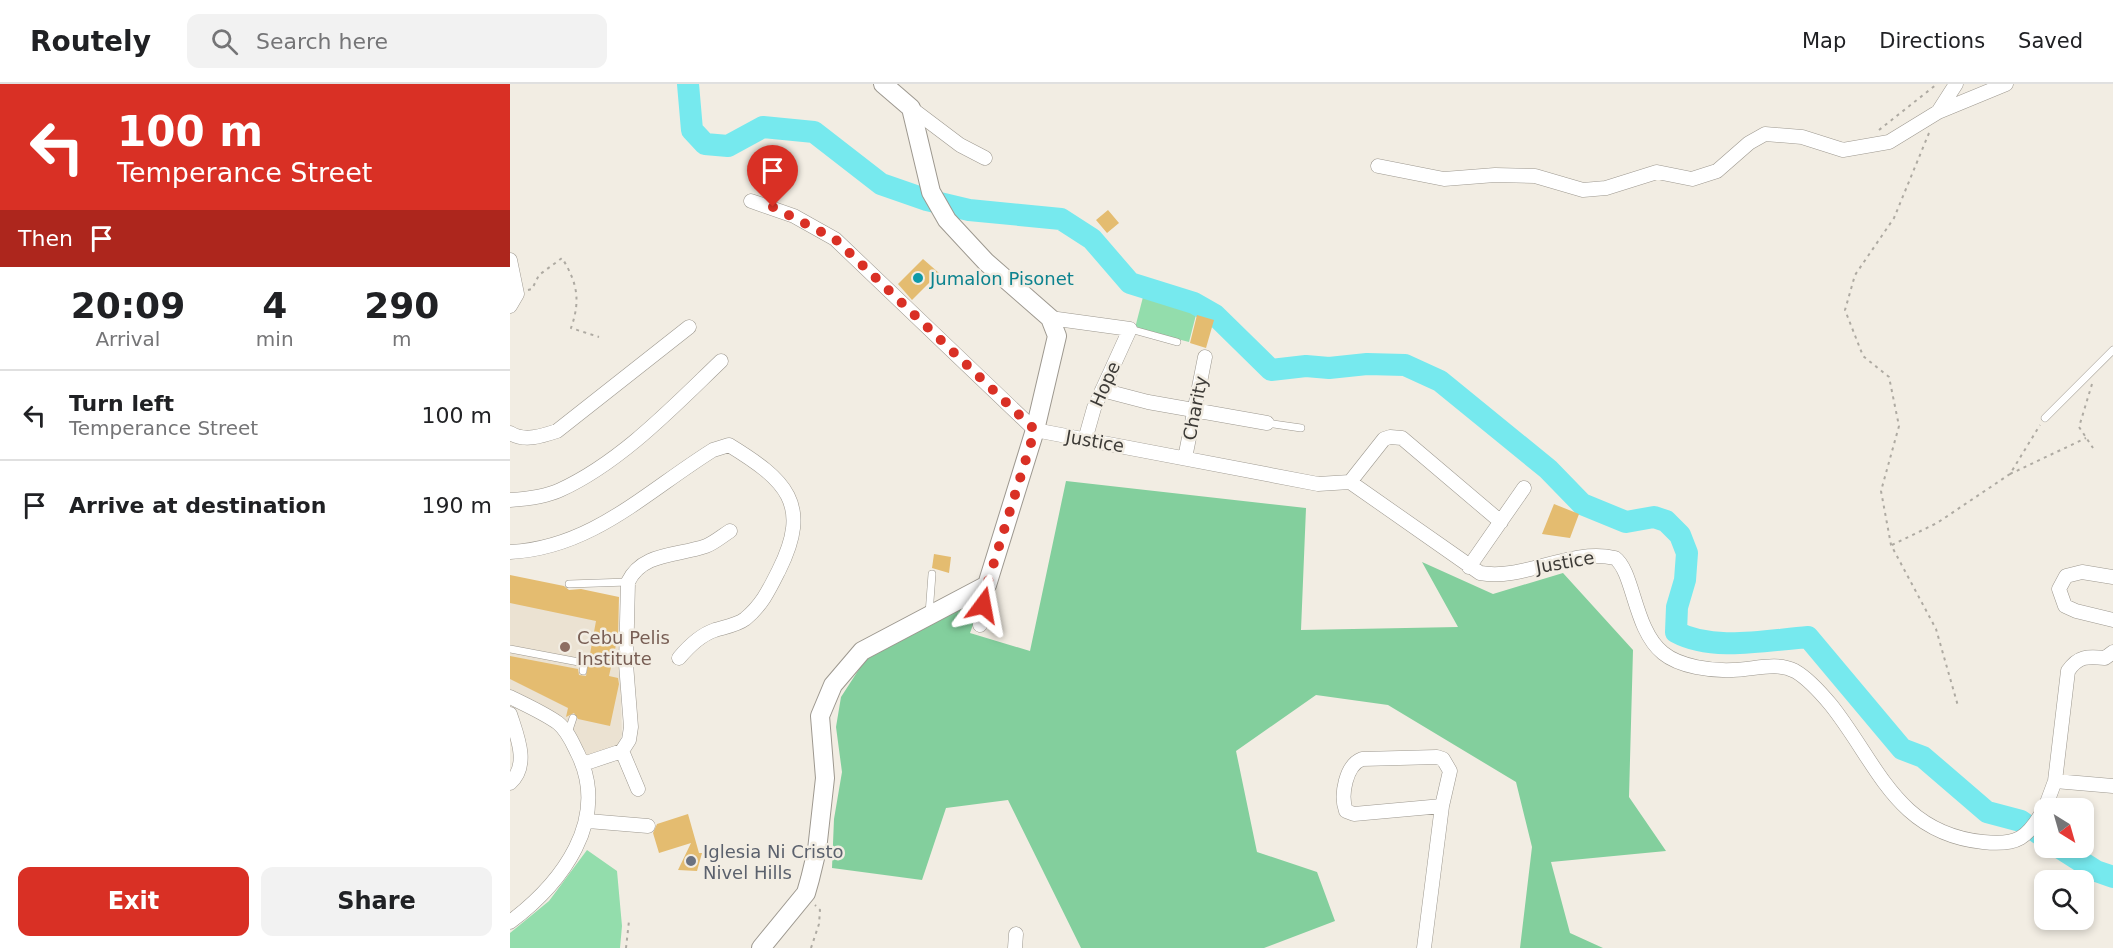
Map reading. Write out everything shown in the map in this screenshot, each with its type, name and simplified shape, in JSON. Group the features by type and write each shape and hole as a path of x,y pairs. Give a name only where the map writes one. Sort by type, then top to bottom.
{"street":[{"path":"883,84 960,145 985,158"},
{"path":"1938,112 1956,84"},
{"path":"1378,166 1444,179 1495,175 1535,176 1583,190 1606,188 1658,172 1692,179 1710,175 1749,143 1765,134 1802,137 1844,150 1889,142 1938,112 2006,84"},
{"path":"911,108 931,192 947,220 986,262 1050,318 1057,336 1035,430 987,585 980,625"},
{"path":"752,201 794,216 835,239 1035,430"},
{"path":"510,260 514,300"},
{"path":"1050,318 1130,329"},
{"path":"510,433 517,437 538,437 557,430 689,327"},
{"name":"Hope","path":"1085,440 1102,390 1130,329"},
{"name":"Charity","path":"1185,458 1205,357"},
{"path":"510,500 558,491 586,476 655,422 721,361"},
{"path":"1102,390 1148,402 1194,408 1267,423"},
{"name":"Justice","path":"1035,430 1318,484 1350,482 1469,567 1490,575 1586,555 1615,558 1622,565 1639,618 1663,654 1692,666 1731,670 1773,666 1786,667 1797,672 1821,693 1848,727 1867,761 1893,796 1917,819 1941,831 1972,841 1996,843 2015,841 2026,836 2034,825"},
{"path":"1350,482 1384,439 1390,436 1402,438 1501,522"},
{"path":"510,552 546,548 581,536 609,522 713,450 729,445 744,454 779,483 794,507 791,546 762,604 742,621 712,631 691,643 679,658"},
{"path":"1469,567 1524,488"},
{"path":"583,764 622,751 629,740 631,727 626,664 628,582 633,572 643,563 707,546 730,531"},
{"path":"2113,577 2082,572 2066,576 2059,589 2065,606 2113,620"},
{"path":"761,948 806,893 817,850 825,778 820,716 833,685 862,651 987,585"},
{"name":"Justice","path":"2049,798 2055,781 2068,671 2074,662 2087,656 2105,658 2113,652"},
{"path":"510,697 560,724 583,764 589,794 588,821 566,866 533,905 510,922"},
{"path":"510,714 522,758 516,778 510,783"},
{"path":"622,751 638,789"},
{"path":"1424,948 1442,806 1450,771 1443,759 1437,757 1362,759 1354,762 1349,770 1343,803 1346,811 1354,814 1442,806"},
{"path":"2055,781 2113,786"},
{"path":"588,821 648,826"}],"lane":[{"path":"1130,329 1177,342"},
{"path":"2045,418 2113,350"},
{"path":"1267,423 1301,428"},
{"path":"928,617 932,574"},
{"path":"569,584 628,582"},
{"path":"510,649 584,663 583,670"},
{"path":"567,734 573,718"}],"path":[{"path":"1863,147 1891,118 1937,84"},
{"path":"1938,112 1894,218 1855,275 1845,310 1863,356 1888,377 1899,426 1881,491 1891,545 1936,630 1958,706"},
{"path":"514,300 532,289 539,275 562,258 573,276 578,292 577,310 571,328 599,337"},
{"path":"2093,369 2091,392 2079,427 2093,448"},
{"path":"2010,474 2045,418"},
{"path":"1891,545 1937,523 2010,474 2086,438"},
{"path":"806,893 820,910 819,924 811,948"},
{"path":"626,948 629,921"}],"shaded area":[{"name":"Cebu Pelis Institute","path":"510,581 618,603 622,735 617,747 587,756 567,721 510,691"}],"green space":[{"path":"1143,297 1197,311 1189,342 1135,328"},
{"path":"1066,481 1306,508 1301,630 1458,627 1422,562 1493,594 1563,573 1633,650 1629,797 1666,851 1551,862 1570,933 1603,948 1520,948 1532,847 1516,782 1388,705 1316,695 1236,751 1257,852 1317,872 1335,921 1264,948 1081,948 1008,800 946,808 922,880 832,868 834,819 842,772 836,727 841,697 865,660 977,596 979,608 970,633 1030,651"},
{"path":"587,850 617,871 622,926 620,948 510,948 510,933 549,901"}],"building":[{"path":"1108,210 1119,223 1107,233 1096,220"},
{"name":"Jumalon Pisonet","path":"923,259 939,273 912,300 898,284"},
{"path":"1197,315 1214,320 1206,348 1190,343"},
{"path":"1554,504 1579,514 1570,538 1542,534"},
{"path":"934,554 951,557 949,573 932,568"},
{"path":"510,575 564,586 569,590 581,589 619,597 618,636 609,676 618,678 619,684 610,726 578,719 574,713 566,717 568,708 510,679 510,656 578,669 579,675 586,676 596,621 510,603"},
{"path":"688,814 699,853 702,853 697,871 678,870 691,843 659,853 653,833 657,824"}],"waterway":[{"path":"688,84 692,130 705,144 728,146 763,127 814,132 881,184 927,200 969,210 1061,219 1092,239 1130,283 1194,303 1215,315 1271,370 1306,366 1329,368 1367,364 1405,365 1440,381 1548,469 1582,504 1626,522 1654,517 1666,521 1680,535 1687,553 1685,580 1677,607 1676,632 1706,642 1723,643 1808,637 1902,749 1923,757 1987,812 2021,821 2034,830"},
{"path":"2076,858 2096,871 2113,877"}],"place":[{"name":"Jumalon Pisonet","path":"918,278"},
{"name":"Cebu Pelis Institute","path":"565,647"},
{"name":"Iglesia Ni Cristo Nivel Hills","path":"691,861"}],"route":[{"path":"773,207 835,239 1035,430 987,585 983,605"}]}
